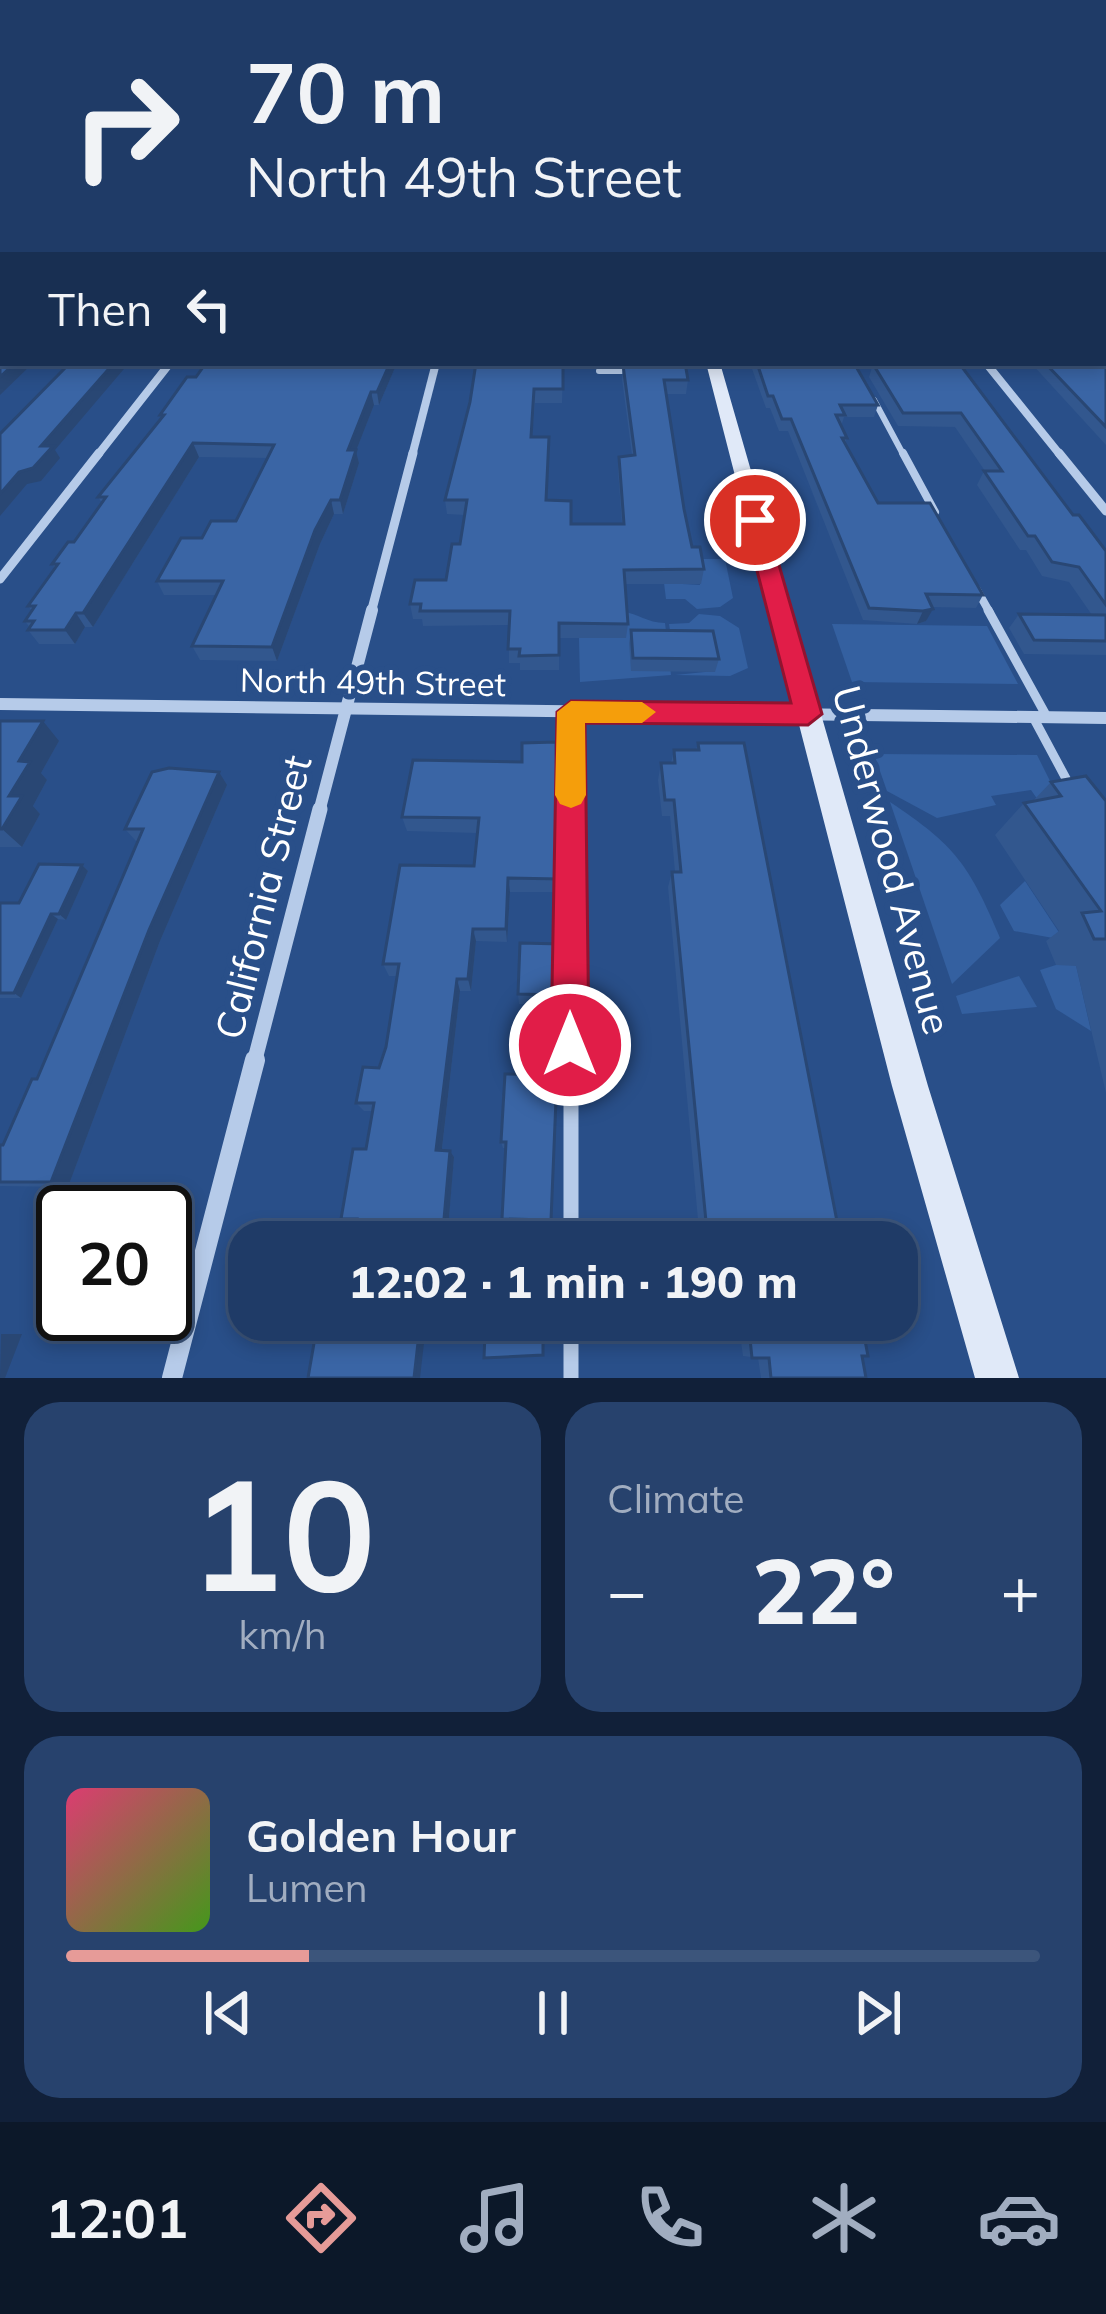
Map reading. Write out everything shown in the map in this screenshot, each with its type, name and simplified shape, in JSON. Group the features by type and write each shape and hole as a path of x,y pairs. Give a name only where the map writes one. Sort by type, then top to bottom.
{"main road":[{"name":"Underwood Avenue","path":"713,366 910,1086 998,1378"}],"street":[{"path":"0,579 168,366"},
{"name":"California Street","path":"172,1378 435,366"},
{"path":"988,366 1106,511"},
{"name":"North 49th Street","path":"0,704 1106,718"}],"lane":[{"path":"599,371 638,371"},
{"path":"870,394 946,533"},
{"path":"968,572 1077,797"},
{"path":"571,712 571,1221"},
{"path":"571,1341 571,1378"}],"shaded area":[{"path":"696,559 725,559 733,598 720,607 697,609 685,599 666,599 664,583 700,585"},
{"path":"623,612 665,623 671,675 580,682 579,638"},
{"path":"699,614 720,616 739,628 748,668 730,676 675,675 715,671 672,644 669,624 689,623"},
{"path":"832,624 987,626 1018,684 852,682"},
{"path":"874,754 1037,755 1075,831 1045,810 1031,790 991,796 996,805 937,818 887,791"},
{"path":"890,802 958,859 1000,938 952,984"},
{"path":"1025,881 1064,940 1014,931 1000,905"},
{"path":"1076,965 1091,1031 1056,1009 1040,970"},
{"path":"1019,976 1037,1007 962,1014 956,996"}],"building":[{"path":"67,366 111,366 41,446 53,446 0,494 0,434"},
{"path":"204,366 389,366 377,392 371,392 348,450 356,450 340,500 331,500 315,530 272,647 192,646 223,581 157,581 181,538 202,538 211,521 236,521 274,445 193,443 83,613 76,613 65,630 28,630 34,621 25,621 35,606 28,606 58,564 52,564 68,542 74,542 106,497 98,497 164,415 160,415 187,377 196,377"},
{"path":"476,366 563,366 563,389 534,389 531,437 549,437 546,500 571,501 571,524 624,524 619,457 635,455 623,366 686,366 688,380 664,380 692,547 700,547 704,569 624,570 628,624 559,623 559,655 519,656 520,649 508,649 510,611 420,611 421,604 410,604 415,580 446,580 452,544 460,544 467,500 445,500"},
{"path":"758,366 856,366 878,405 840,405 845,415 836,415 847,438 842,438 878,503 930,503 983,595 926,594 933,609 923,611 869,608 791,419 782,419 773,396 768,396"},
{"path":"874,366 961,366 1073,515 1079,515 1106,551 1106,605 1079,567 1052,562 1035,536 1028,536 984,471 1002,471 961,413 903,413"},
{"path":"1048,366 1106,366 1106,427"},
{"path":"1019,614 1106,615 1106,641 1034,640"},
{"path":"631,630 713,631 719,659 633,658"},
{"path":"0,721 43,721 19,761 30,762 9,796 22,796 2,829 0,829"},
{"path":"556,742 559,879 508,878 506,929 473,929 468,979 457,979 436,1150 450,1151 444,1221 341,1219 353,1149 366,1149 374,1103 356,1103 363,1067 379,1068 386,1047 399,964 383,964 400,865 474,866 479,818 402,817 413,760 522,762 522,743"},
{"path":"698,743 744,743 837,1221 706,1221 672,872 681,872 674,800 665,800 661,763 675,763 674,750 699,750"},
{"path":"169,768 219,772 149,930 51,1182 0,1182 0,1145 32,1079 37,1079 143,829 125,829 152,772"},
{"path":"1086,776 1106,801 1106,939 1094,939 1082,913 1101,911 1024,803 1061,796 1051,782"},
{"path":"39,864 82,865 59,914 51,914 14,993 0,993 0,903 19,903"},
{"path":"520,943 561,944 561,995 518,994"},
{"path":"505,1074 557,1075 551,1220 502,1219"},
{"path":"314,1341 418,1341 414,1378 308,1378"},
{"path":"485,1341 543,1341 543,1355 484,1358"},
{"path":"750,1341 865,1341 868,1356 862,1356 866,1378 771,1378 769,1358 752,1358"}],"slow traffic":[{"path":"571,795 571,712 642,712"}],"route":[{"path":"570,1045 571,712 808,714 755,520"}]}
